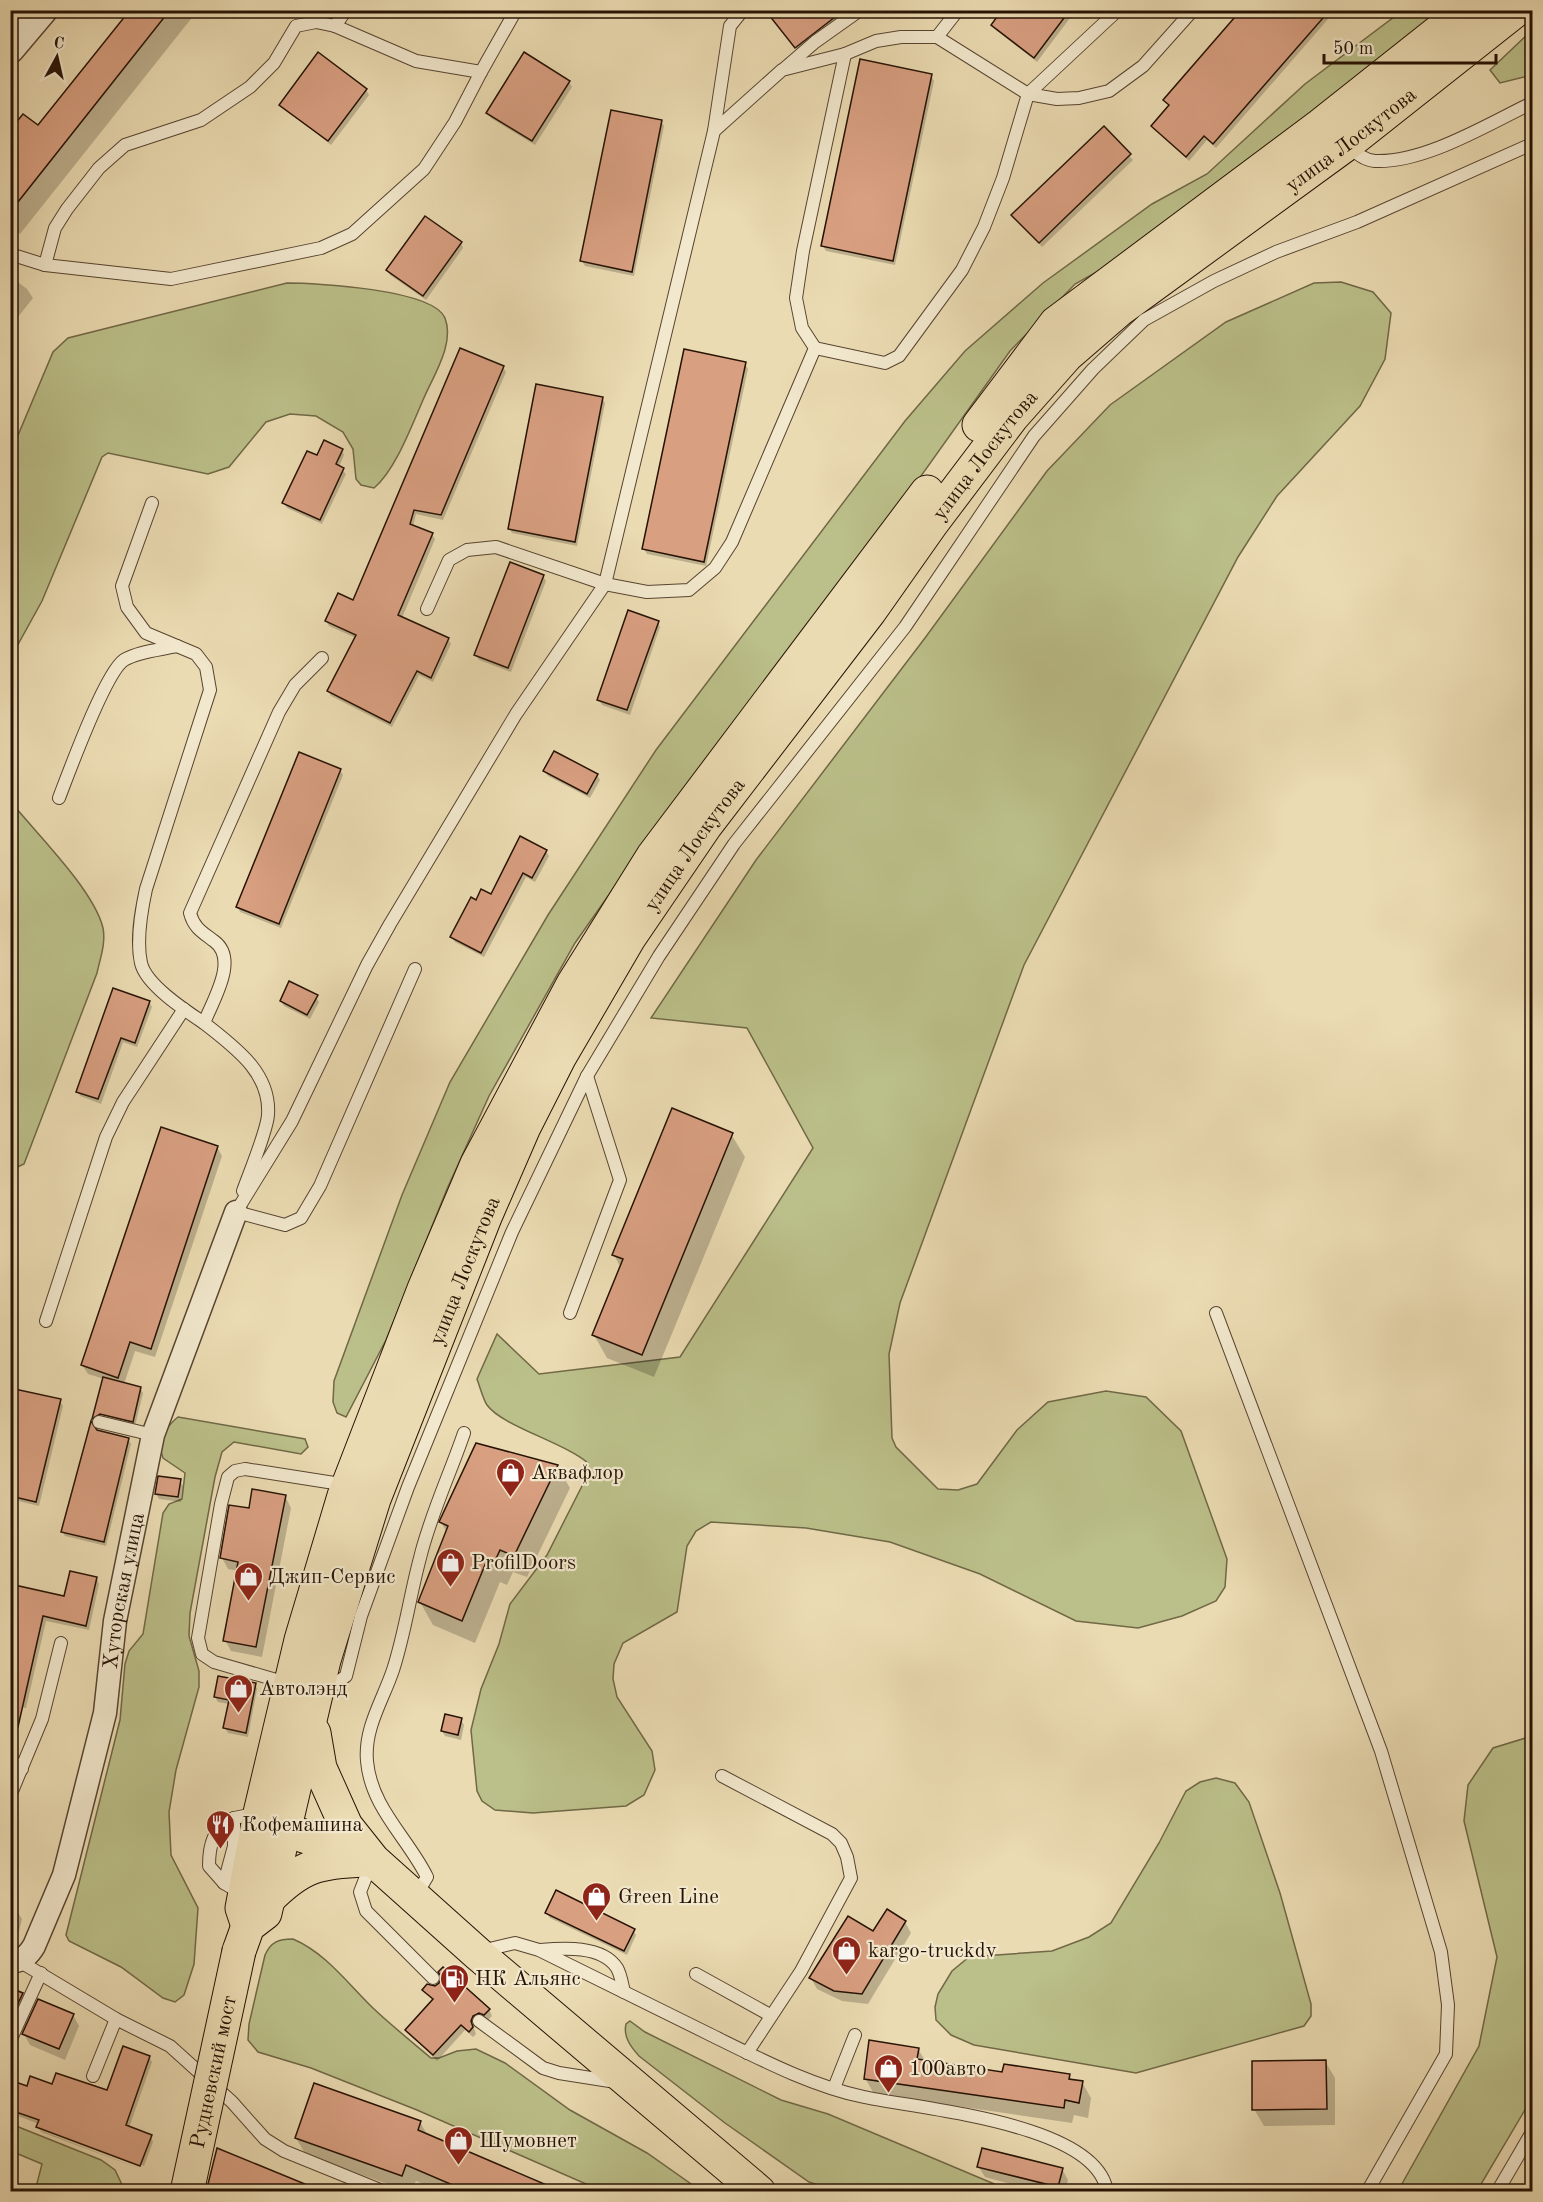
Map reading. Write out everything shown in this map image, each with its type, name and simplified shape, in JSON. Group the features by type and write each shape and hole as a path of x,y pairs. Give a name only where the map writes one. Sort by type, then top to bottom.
{"main road":[{"name":"улица Лоскутова","path":"259,1822 311,1719 304,1686 301,1640 349,1485 424,1289 477,1164 557,1014 652,856 1056,322 1321,125 1466,10"},
{"name":"улица Лоскутова","path":"245,1911 259,1822 304,1686 484,1217 559,1059 629,938 706,825 870,611 932,523 1012,417 1067,355 1119,310 1348,143 1516,10"},
{"path":"311,1719 324,1778 346,1826 373,1860 478,1954 759,2192"},
{"path":"259,1822 373,1860"},
{"path":"245,1911 290,1877 308,1868 333,1861 373,1860"},
{"name":"Рудневский мост","path":"187,2192 245,1911"}],"street":[{"path":"10,49 43,10"},
{"name":"Хуторская улица","path":"15,1961 28,1955 51,1911 64,1875 105,1713 115,1621 153,1435 236,1212"}],"lane":[{"path":"335,26 346,10"},
{"path":"10,254 45,265 171,279 321,248 352,234 424,169 455,122 516,10"},
{"path":"236,1212 292,1121 367,965 390,924 516,714 605,584 714,131 730,26 743,10"},
{"path":"714,131 815,42 860,10"},
{"path":"937,37 958,10"},
{"path":"846,54 803,251 796,298 802,328 816,348 885,363 899,356 962,270 984,227 1003,178 1028,94 1118,10"},
{"path":"782,70 846,54 876,40 937,37 1028,94 1057,99 1079,98 1109,91 1143,66 1193,10"},
{"path":"45,265 55,228 99,168 125,145 201,120 250,87 274,63 296,26 316,22 335,26 417,61 481,72"},
{"path":"1348,143 1361,157 1374,161 1401,158 1436,148 1533,103"},
{"path":"349,1485 245,1469 235,1470 228,1477 221,1504 198,1638 202,1654 214,1662 304,1686 328,1689 346,1676 361,1616 408,1487 512,1232 586,1076 659,956 734,844 905,627 1034,436 1093,369 1144,320 1214,281 1276,252 1357,222 1533,144"},
{"path":"427,609 449,560 467,550 496,547 605,584 647,592 688,590 716,568 736,532 816,348"},
{"path":"152,503 122,586 127,607 146,633 196,654 206,667 210,690 146,889 141,915 141,964 150,978 184,1009 243,1054 263,1085 268,1116 236,1212"},
{"path":"59,798 107,684 122,661 141,653 177,646"},
{"path":"204,1023 226,964 222,947 193,926 190,914 279,712 296,685 322,658"},
{"path":"236,1212 285,1225 301,1218 320,1186 415,969"},
{"path":"46,1321 106,1137 123,1102 184,1009"},
{"path":"570,1313 620,1180 586,1076"},
{"path":"1216,1313 1381,1751 1441,1952 1448,2005 1446,2054 1367,2192"},
{"path":"99,1422 153,1435"},
{"path":"414,1898 427,1877 418,1859 398,1834 378,1802 367,1763 367,1737 393,1670 420,1556 464,1433"},
{"path":"10,1796 42,1719 61,1643"},
{"path":"10,1759 22,1770"},
{"path":"722,1776 832,1834 841,1843 847,1857 851,1878 801,1971 747,2053"},
{"path":"245,1911 209,1866 209,1852 215,1832 223,1823 259,1822"},
{"path":"245,1911 234,1846 259,1822"},
{"path":"373,1860 360,1892 366,1911 433,1978"},
{"path":"478,1954 483,1950 515,1943 539,1950 747,2053 834,2088 861,2097 1025,2127 1066,2145 1093,2164 1107,2192"},
{"path":"539,1950 583,1949 610,1962 619,1972 624,1992"},
{"path":"15,1961 41,1973 116,2019 170,2046 232,2102 265,2139 284,2151 384,2192"},
{"path":"10,2041 41,1973"},
{"path":"696,1974 770,2015"},
{"path":"93,2076 116,2019"},
{"path":"479,2020 543,2068 558,2073 631,2085"},
{"path":"834,2088 855,2035"},
{"path":"1497,2192 1533,2132"}],"green space":[{"path":"1402,11 1437,11 1398,47 1132,252 1075,284 1010,351 795,653 682,791 575,943 489,1096 447,1189 386,1340 346,1417 337,1413 333,1402 334,1381 402,1195 450,1082 548,915 656,750 905,421 965,351 1043,283 1152,204 1207,174 1305,84"},
{"path":"1532,30 1532,75 1500,83 1490,70"},
{"path":"1341,282 1373,292 1391,313 1385,359 1360,406 1277,496 1238,557 1024,965 900,1303 889,1354 892,1438 896,1447 938,1489 958,1490 977,1484 1017,1430 1048,1402 1106,1391 1146,1397 1181,1431 1227,1559 1225,1587 1216,1601 1182,1616 1138,1628 1076,1621 980,1574 890,1542 806,1528 711,1522 696,1531 687,1546 677,1612 623,1643 614,1664 613,1679 617,1697 652,1751 655,1770 644,1795 626,1806 533,1813 495,1810 482,1801 477,1791 471,1730 481,1689 499,1644 510,1604 547,1555 582,1486 588,1463 564,1448 506,1420 487,1405 477,1379 497,1334 539,1374 680,1357 813,1148 747,1028 651,1018 756,860 925,638 1047,471 1110,405 1226,322 1314,283"},
{"path":"287,283 346,286 397,294 436,308 445,318 447,338 442,360 389,471 374,488 361,485 356,479 353,449 343,432 316,416 290,414 266,422 229,467 208,474 108,453 102,457 42,601 11,657 11,452 53,352 68,338"},
{"path":"11,802 77,880 97,913 103,928 104,939 97,973 24,1164 11,1170 10,973 15,950 10,910"},
{"path":"178,1417 305,1439 308,1447 301,1454 234,1442 222,1452 215,1477 190,1613 189,1636 199,1671 199,1687 176,1770 169,1812 171,1855 198,1908 194,1964 184,1995 175,2002 163,1998 121,1967 69,1941 66,1935 120,1720 125,1664 129,1651 143,1634 163,1513 169,1504 182,1499 185,1473 163,1458 161,1453 166,1430"},
{"path":"1532,1736 1532,2098 1477,2191 1398,2191 1479,2046 1497,1957 1464,1821 1468,1785 1493,1748"},
{"path":"1216,1778 1235,1783 1249,1802 1280,1893 1311,2004 1311,2016 1304,2026 1136,2073 974,2045 951,2035 936,2020 935,2007 938,1994 952,1971 969,1957 1052,1951 1089,1937 1111,1923 1159,1843 1186,1791 1200,1782"},
{"path":"293,1939 316,1952 374,2009 431,2058 476,2049 505,2063 570,2110 647,2153 701,2191 602,2191 417,2110 311,2068 258,2052 248,2040 249,2024 265,1955 276,1942"},
{"path":"630,2021 645,2032 781,2100 828,2114 1011,2191 839,2192 809,2182 725,2123 639,2056 627,2037 625,2029 626,2024"},
{"path":"11,2124 101,2160 115,2170 125,2191 35,2191 42,2164 11,2151"}],"building":[{"path":"130,10 170,10 10,212 10,130 23,114 38,125"},
{"path":"765,10 844,10 795,48"},
{"path":"1002,10 1070,10 1034,58 991,25"},
{"path":"1241,10 1330,10 1213,144 1204,136 1186,157 1151,126 1169,105 1163,100"},
{"path":"318,52 367,89 328,141 279,105"},
{"path":"524,52 570,81 532,141 486,113"},
{"path":"860,59 932,74 893,261 821,246"},
{"path":"611,110 662,120 632,272 580,261"},
{"path":"1104,126 1131,154 1039,243 1011,215"},
{"path":"425,216 462,242 423,296 386,270"},
{"path":"460,348 504,366 441,515 414,510 410,524 433,533 398,615 449,638 431,678 417,671 390,723 327,691 356,635 325,621 338,593 353,600"},
{"path":"684,349 746,362 704,562 642,549"},
{"path":"536,384 603,397 575,542 508,529"},
{"path":"324,440 343,449 336,464 344,468 320,520 282,503 307,451 317,455"},
{"path":"510,562 544,575 508,668 474,655"},
{"path":"628,610 659,621 627,710 597,700"},
{"path":"554,751 598,774 587,794 543,771"},
{"path":"299,752 341,769 279,924 236,907"},
{"path":"520,836 547,850 532,878 523,873 481,953 450,937 471,897 476,900 481,889 491,894"},
{"path":"289,981 318,995 307,1015 280,1001"},
{"path":"113,988 150,1001 135,1043 121,1038 98,1099 76,1092"},
{"path":"672,1108 733,1133 642,1355 592,1335 623,1259 612,1255"},
{"path":"161,1127 218,1146 151,1349 130,1342 118,1378 81,1365"},
{"path":"103,1377 141,1387 133,1422 100,1414 92,1419"},
{"path":"10,1388 61,1399 36,1502 10,1496"},
{"path":"91,1421 97,1430 129,1438 104,1542 61,1532"},
{"path":"476,1443 558,1465 514,1556 500,1550 494,1563 487,1560 462,1621 418,1602 448,1526 439,1522"},
{"path":"158,1476 181,1479 178,1497 155,1494"},
{"name":"Джип-Сервис","path":"252,1489 286,1495 256,1647 223,1641 238,1562 220,1558 229,1505 249,1508"},
{"path":"70,1571 97,1577 86,1626 43,1616 18,1727 10,1726 10,1584 64,1596"},
{"name":"Автолэнд","path":"218,1676 256,1683 246,1733 223,1728 229,1700 214,1697"},
{"path":"445,1714 462,1718 458,1735 441,1731"},
{"path":"556,1890 635,1929 624,1951 545,1913"},
{"path":"887,1909 906,1921 862,1994 834,1991 809,1978 848,1916 873,1931"},
{"path":"443,1967 490,2009 484,2015 479,2013 473,2016 471,2021 473,2027 469,2032 461,2025 433,2055 405,2030 433,1999 422,1990 427,1984 435,1986 439,1983 441,1976 438,1972"},
{"path":"10,1988 23,1993 10,2020"},
{"path":"38,1999 74,2014 59,2049 22,2034"},
{"path":"869,2040 919,2048 917,2059 1002,2072 1004,2064 1070,2074 1069,2079 1083,2081 1079,2103 1065,2100 1064,2108 864,2079"},
{"path":"123,2046 150,2056 126,2125 152,2135 140,2166 36,2127 39,2120 10,2110 10,2080 27,2086 30,2076 52,2084 56,2073 107,2090"},
{"path":"1326,2060 1327,2109 1252,2110 1252,2061"},
{"path":"314,2083 421,2121 418,2130 563,2192 469,2192 406,2165 402,2176 295,2138"},
{"path":"217,2148 322,2191 206,2192"},
{"path":"982,2148 1063,2168 1058,2187 977,2167"}],"place":[{"name":"Аквафлор","path":"510,1498"},
{"name":"ProfilDoors","path":"450,1588"},
{"name":"Джип-Сервис","path":"248,1602"},
{"name":"Автолэнд","path":"238,1714"},
{"name":"Кофемашина","path":"221,1850"},
{"name":"Green Line","path":"597,1922"},
{"name":"kargo-truckdv","path":"847,1976"},
{"name":"НК Альянс","path":"454,2004"},
{"name":"100авто","path":"888,2094"},
{"name":"Шумовнет","path":"458,2166"}]}
